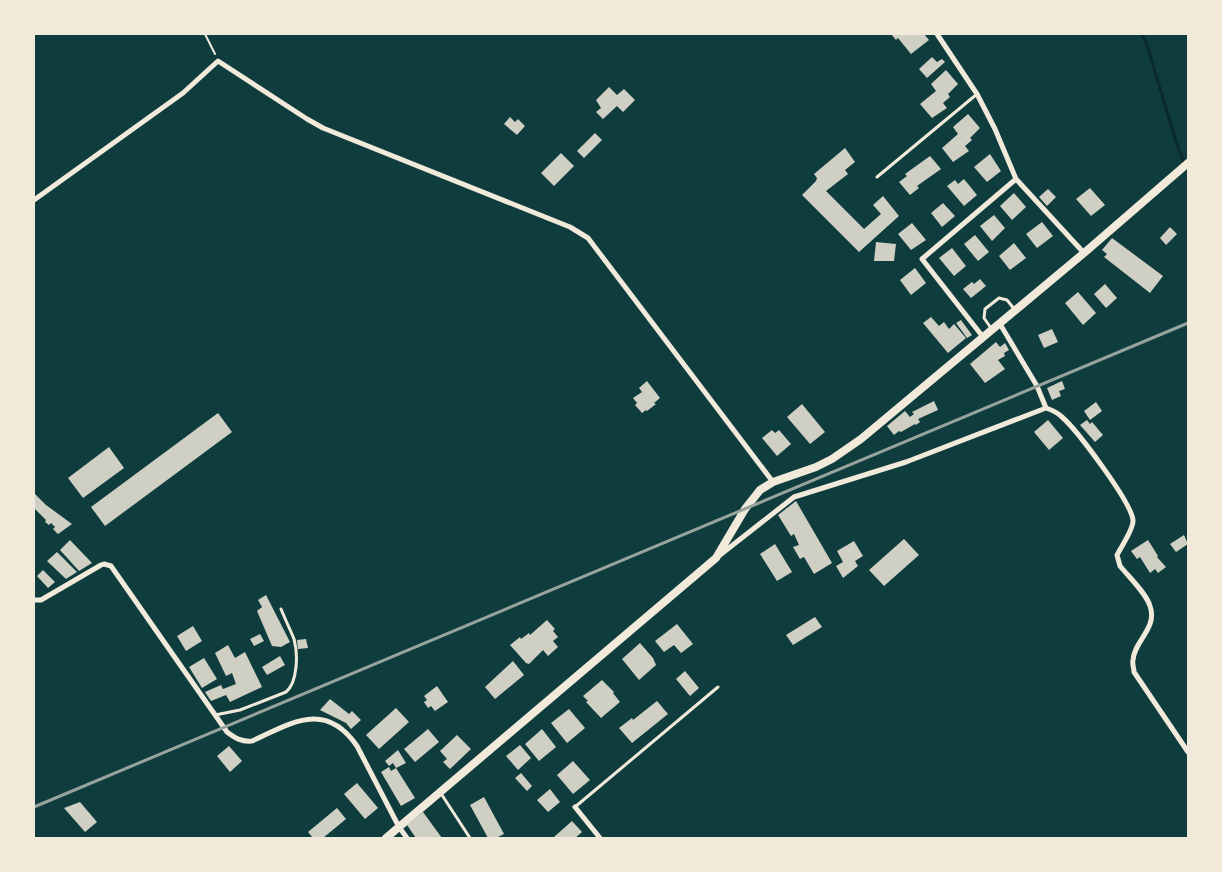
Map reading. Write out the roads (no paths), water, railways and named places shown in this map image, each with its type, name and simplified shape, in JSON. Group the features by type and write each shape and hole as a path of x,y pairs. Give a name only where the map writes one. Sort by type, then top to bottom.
{"street":[{"path":"937,34 977,94 995,129 1016,180 1084,252"},
{"path":"34,200 183,93 218,61 323,128 570,227 588,238 773,482"},
{"path":"716,558 751,500 760,490 773,482 816,467 861,439 1000,324 1188,163"},
{"path":"983,337 922,259 1016,180"},
{"path":"1000,324 1037,386 1046,408"},
{"path":"386,838 716,558 794,497 906,462 1046,408 1055,411 1064,418 1090,450 1123,498 1132,515 1132,526 1117,555 1117,559 1120,566 1147,600 1152,614 1150,624 1132,660 1134,672 1188,752"},
{"path":"34,600 41,600 101,565 111,566 215,715 233,736 246,742 252,741 295,722 314,718 326,720 336,725 352,738 399,827 407,838"},
{"path":"575,807 600,838"}],"lane":[{"path":"877,177 977,94"},
{"path":"992,330 984,318 985,309 999,298 1007,300 1016,310"},
{"path":"215,715 240,710 286,692 291,688 295,678 294,640 281,609"},
{"path":"575,807 718,687"},
{"path":"440,791 470,838"}],"waterway":[{"path":"1142,34 1177,145 1188,172"}],"railway":[{"path":"34,807 1188,323"}]}
